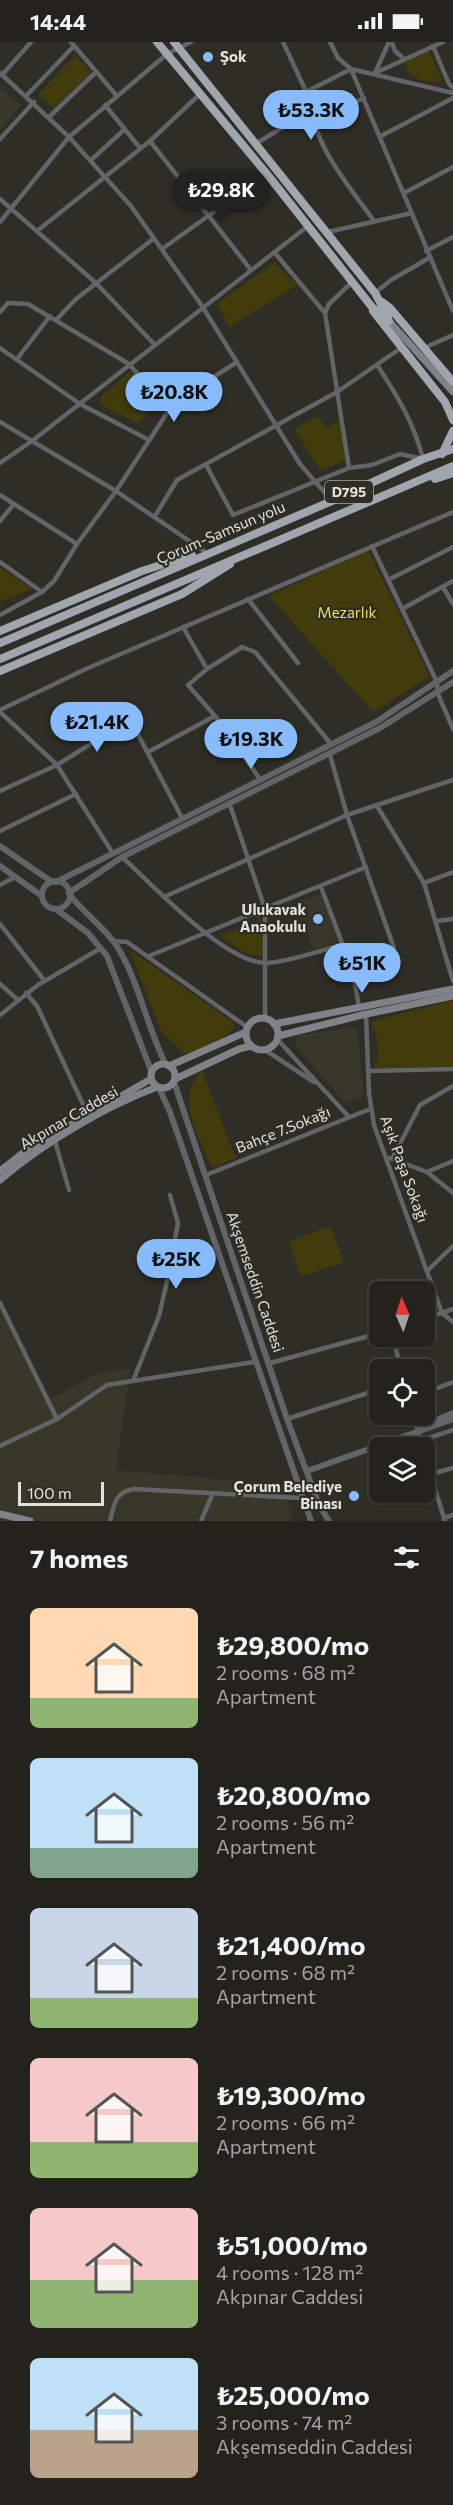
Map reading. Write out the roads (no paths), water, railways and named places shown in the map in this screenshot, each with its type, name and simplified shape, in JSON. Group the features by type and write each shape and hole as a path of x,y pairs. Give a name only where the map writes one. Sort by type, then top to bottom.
{"highway":[{"path":"157,42 267,174 372,307 389,321"},
{"path":"177,45 375,293 389,321"},
{"path":"381,302 390,308 453,382"},
{"path":"372,307 376,317 400,348 441,396 453,420"},
{"path":"442,453 453,431"},
{"name":"Çorum-Samsun yolu","path":"0,643 453,448"},
{"name":"Çorum-Samsun yolu","path":"0,659 453,466"},
{"path":"386,495 453,473"},
{"path":"0,631 142,571 246,537"},
{"path":"0,671 182,594 256,549"}],"main road":[{"path":"389,321 453,392"},
{"path":"274,1024 453,989"},
{"path":"277,1037 366,1014 453,996"},
{"path":"265,1018 274,1024 277,1037 273,1046 265,1050 251,1046 239,1049 175,1081 169,1087 158,1087 152,1076 159,1065 168,1065 247,1029 255,1020 265,1018"},
{"path":"247,1029 251,1046"},
{"path":"168,1065 174,1070 175,1081"},
{"name":"Akpınar Caddesi","path":"0,1171 28,1149 152,1076"},
{"name":"Akpınar Caddesi","path":"0,1180 22,1161 131,1096 158,1087"},
{"path":"0,1514 30,1521"}],"street":[{"path":"31,42 1,74 27,95 105,175 202,306 300,464 332,501"},
{"path":"0,222 69,137 177,45 191,42"},
{"path":"283,42 306,92 310,110 328,153 374,220"},
{"path":"330,42 338,58 351,69 453,311"},
{"path":"375,73 390,42"},
{"path":"390,42 402,58"},
{"path":"375,73 402,58 443,42"},
{"path":"27,95 73,44 116,95"},
{"path":"433,46 453,91"},
{"path":"306,92 351,69 453,91"},
{"path":"49,117 96,72"},
{"path":"37,231 150,141 200,94"},
{"path":"315,122 364,98"},
{"path":"381,136 453,98"},
{"path":"0,139 34,102"},
{"path":"105,105 140,148"},
{"path":"257,144 310,110"},
{"path":"91,160 125,129"},
{"path":"150,141 251,270"},
{"path":"404,194 453,167"},
{"path":"162,249 267,174"},
{"path":"0,199 96,283 154,344"},
{"path":"328,232 412,213"},
{"path":"0,463 32,441 202,306 308,226"},
{"path":"426,251 453,237"},
{"path":"57,319 96,283 153,239"},
{"path":"275,253 325,313 349,468"},
{"path":"375,293 391,280 429,258"},
{"path":"325,313 329,304 352,282"},
{"path":"0,312 8,303 28,304 57,319 129,364 169,410"},
{"path":"17,359 50,316"},
{"path":"424,348 453,335"},
{"path":"0,348 80,404 149,440"},
{"path":"155,516 177,480 337,392 400,348"},
{"path":"0,614 42,592 54,581 169,410 189,393 237,362"},
{"path":"206,465 233,515 349,468 372,465 400,454 423,459 416,431 402,403 377,364"},
{"path":"0,422 116,491 204,551"},
{"path":"0,495 77,544"},
{"path":"0,521 14,504"},
{"path":"112,852 57,765 0,711 183,627 453,512"},
{"path":"372,546 437,682 438,694 453,729"},
{"path":"388,580 453,547"},
{"path":"0,562 42,592"},
{"path":"402,609 453,581"},
{"path":"442,587 453,604"},
{"path":"248,599 298,663"},
{"path":"183,627 207,669"},
{"path":"260,779 215,716 188,685 207,669 242,647 251,649 331,744"},
{"path":"42,896 46,886 376,722 453,671"},
{"path":"56,909 66,905 69,894 122,857 330,755 438,694 453,682"},
{"path":"148,752 215,716"},
{"path":"0,791 57,765 126,722 132,723 182,818"},
{"path":"330,755 347,815 394,948 390,955 353,972"},
{"path":"166,896 347,815 453,780"},
{"path":"0,831 76,794"},
{"path":"230,805 266,909 265,1018"},
{"path":"377,806 424,883 453,981"},
{"path":"0,846 54,882 64,885 69,894 113,941 124,958 155,1044 168,1065"},
{"path":"122,857 206,935 233,952 266,963 342,945"},
{"path":"0,866 42,896 46,905 56,909 88,933 107,956 152,1076"},
{"path":"149,956 206,935 366,867"},
{"path":"424,883 453,872"},
{"path":"0,885 15,877"},
{"path":"321,887 353,972 359,1007"},
{"path":"437,921 453,919"},
{"path":"0,924 45,980"},
{"path":"113,941 127,942 149,956 247,1029"},
{"path":"0,1015 45,980 101,948"},
{"path":"0,984 18,1000"},
{"path":"26,993 36,1006 88,1115"},
{"name":"Aşık Paşa Sokağı","path":"366,1014 370,1109 442,1313"},
{"path":"277,1037 348,1116"},
{"path":"265,1050 321,1087"},
{"path":"368,1071 453,1069"},
{"name":"Akşemseddin Caddesi","path":"175,1081 288,1419 319,1505 329,1521"},
{"path":"453,1086 420,1104 389,1158 427,1172 453,1192"},
{"name":"Akşemseddin Caddesi","path":"158,1087 170,1112 254,1362 311,1521"},
{"name":"Bahçe 7.Sokağı","path":"206,1174 370,1109"},
{"path":"55,1141 69,1190"},
{"path":"427,1172 453,1161"},
{"path":"133,1381 159,1316 168,1277 178,1223 170,1195"},
{"path":"427,1271 453,1246"},
{"path":"0,1303 57,1419"},
{"path":"435,1315 453,1309"},
{"path":"442,1313 453,1322"},
{"path":"270,1363 369,1336"},
{"path":"0,1446 57,1419 107,1385 254,1362"},
{"path":"435,1389 453,1382"},
{"path":"288,1419 369,1393"},
{"path":"418,1431 422,1426 453,1413"},
{"path":"307,1471 453,1419"},
{"path":"416,1425 419,1437"},
{"path":"432,1437 453,1430"},
{"path":"435,1473 453,1468"},
{"path":"435,1488 444,1519 453,1515"},
{"path":"110,1521 115,1499 128,1489 302,1498"},
{"path":"201,1521 213,1493"}],"place":[{"name":"Şok","path":"208,57"},
{"name":"Ulukavak Anaokulu","path":"318,919"},
{"name":"Çorum Belediye Binası","path":"354,1496"}],"park label":[{"name":"Mezarlık","path":"347,613"}]}
